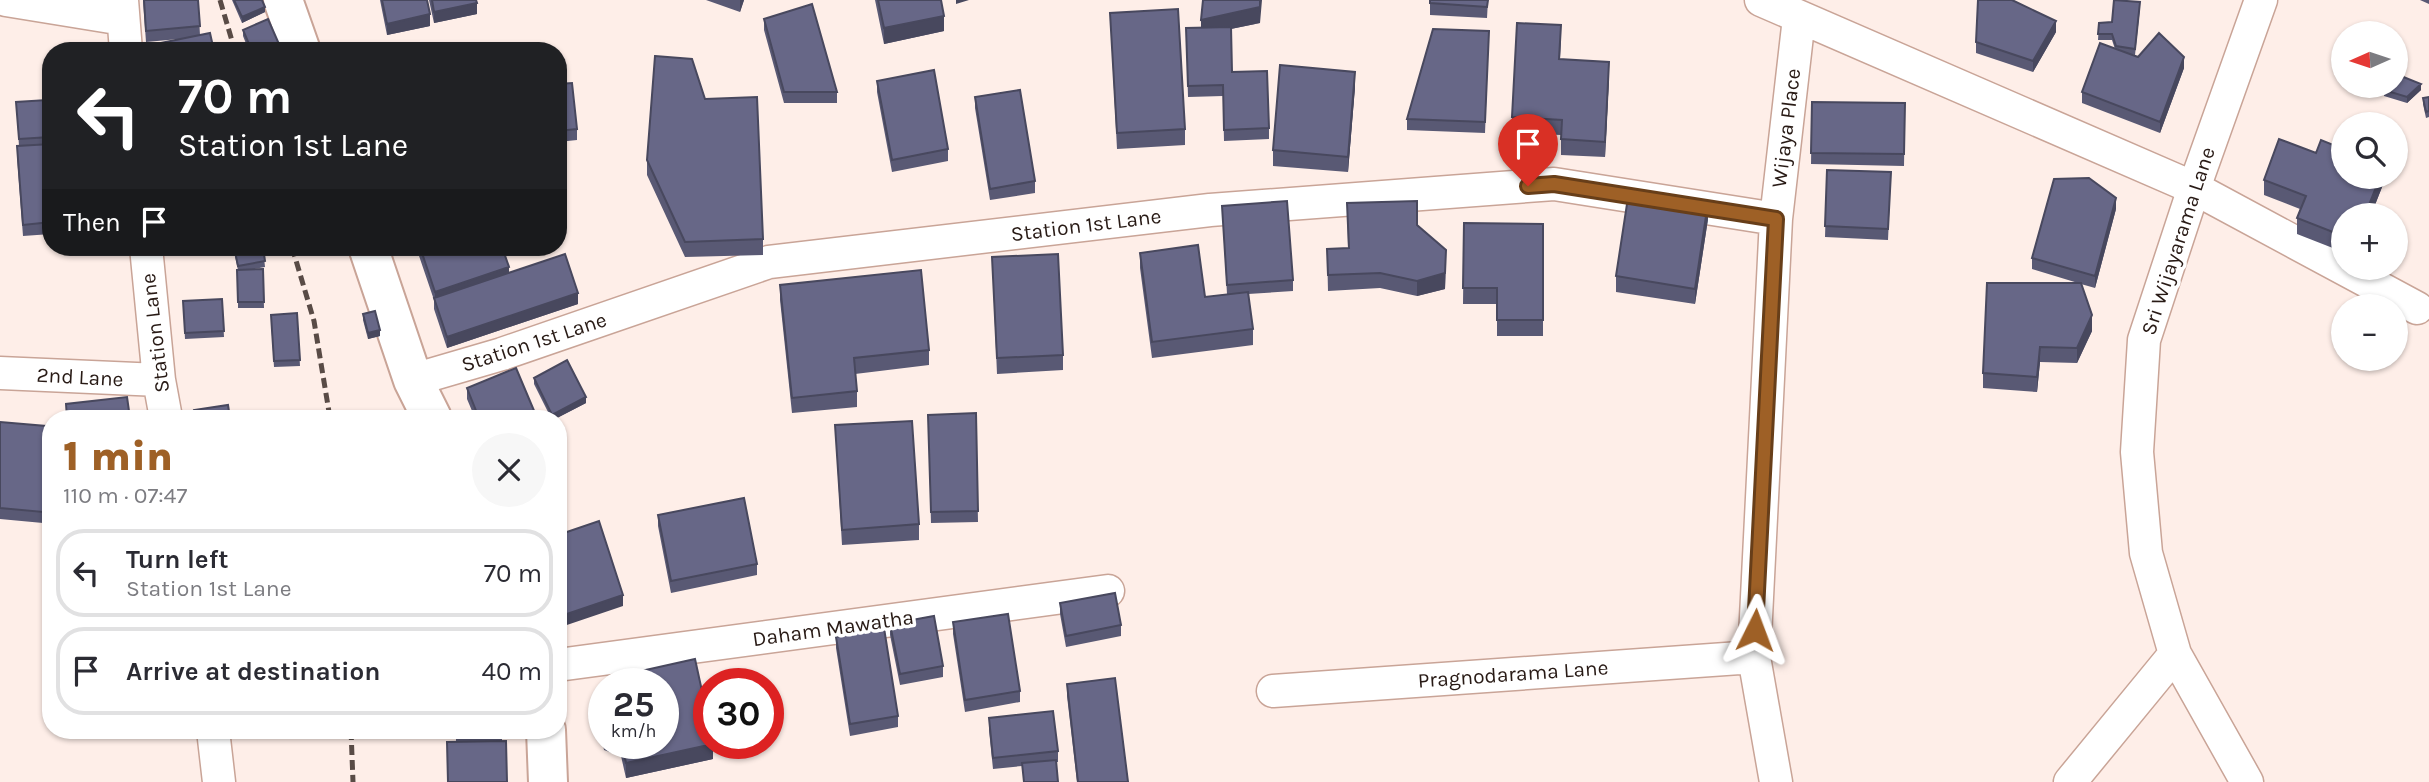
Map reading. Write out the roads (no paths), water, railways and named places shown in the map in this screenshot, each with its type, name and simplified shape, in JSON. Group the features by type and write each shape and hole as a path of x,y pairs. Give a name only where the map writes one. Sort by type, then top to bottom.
{"street":[{"path":"6,0 122,10 125,42"},
{"path":"283,0 298,42"},
{"path":"1761,0 2194,188 2417,309"},
{"name":"Sri Wijayarama Lane","path":"2247,782 2175,654 2146,553 2137,452 2144,340 2194,188 2261,0"},
{"name":"Wijaya Place","path":"1776,782 1754,657 1776,219 1799,18"},
{"name":"Station 1st Lane","path":"413,380 502,354 769,262 1210,210 1554,184 1776,219"},
{"name":"Station Lane","path":"147,256 165,410"},
{"path":"371,256 413,380 428,410"},
{"name":"2nd Lane","path":"0,373 159,380"},
{"name":"Daham Mawatha","path":"567,664 1108,591"},
{"path":"2070,782 2175,654"},
{"name":"Pragnodarama Lane","path":"1273,691 1754,657"},
{"path":"214,739 219,782"},
{"path":"546,739 548,782"}],"railway":[{"path":"220,0 232,42"},
{"path":"295,256 314,321 329,410"},
{"path":"351,739 353,782"}]}
